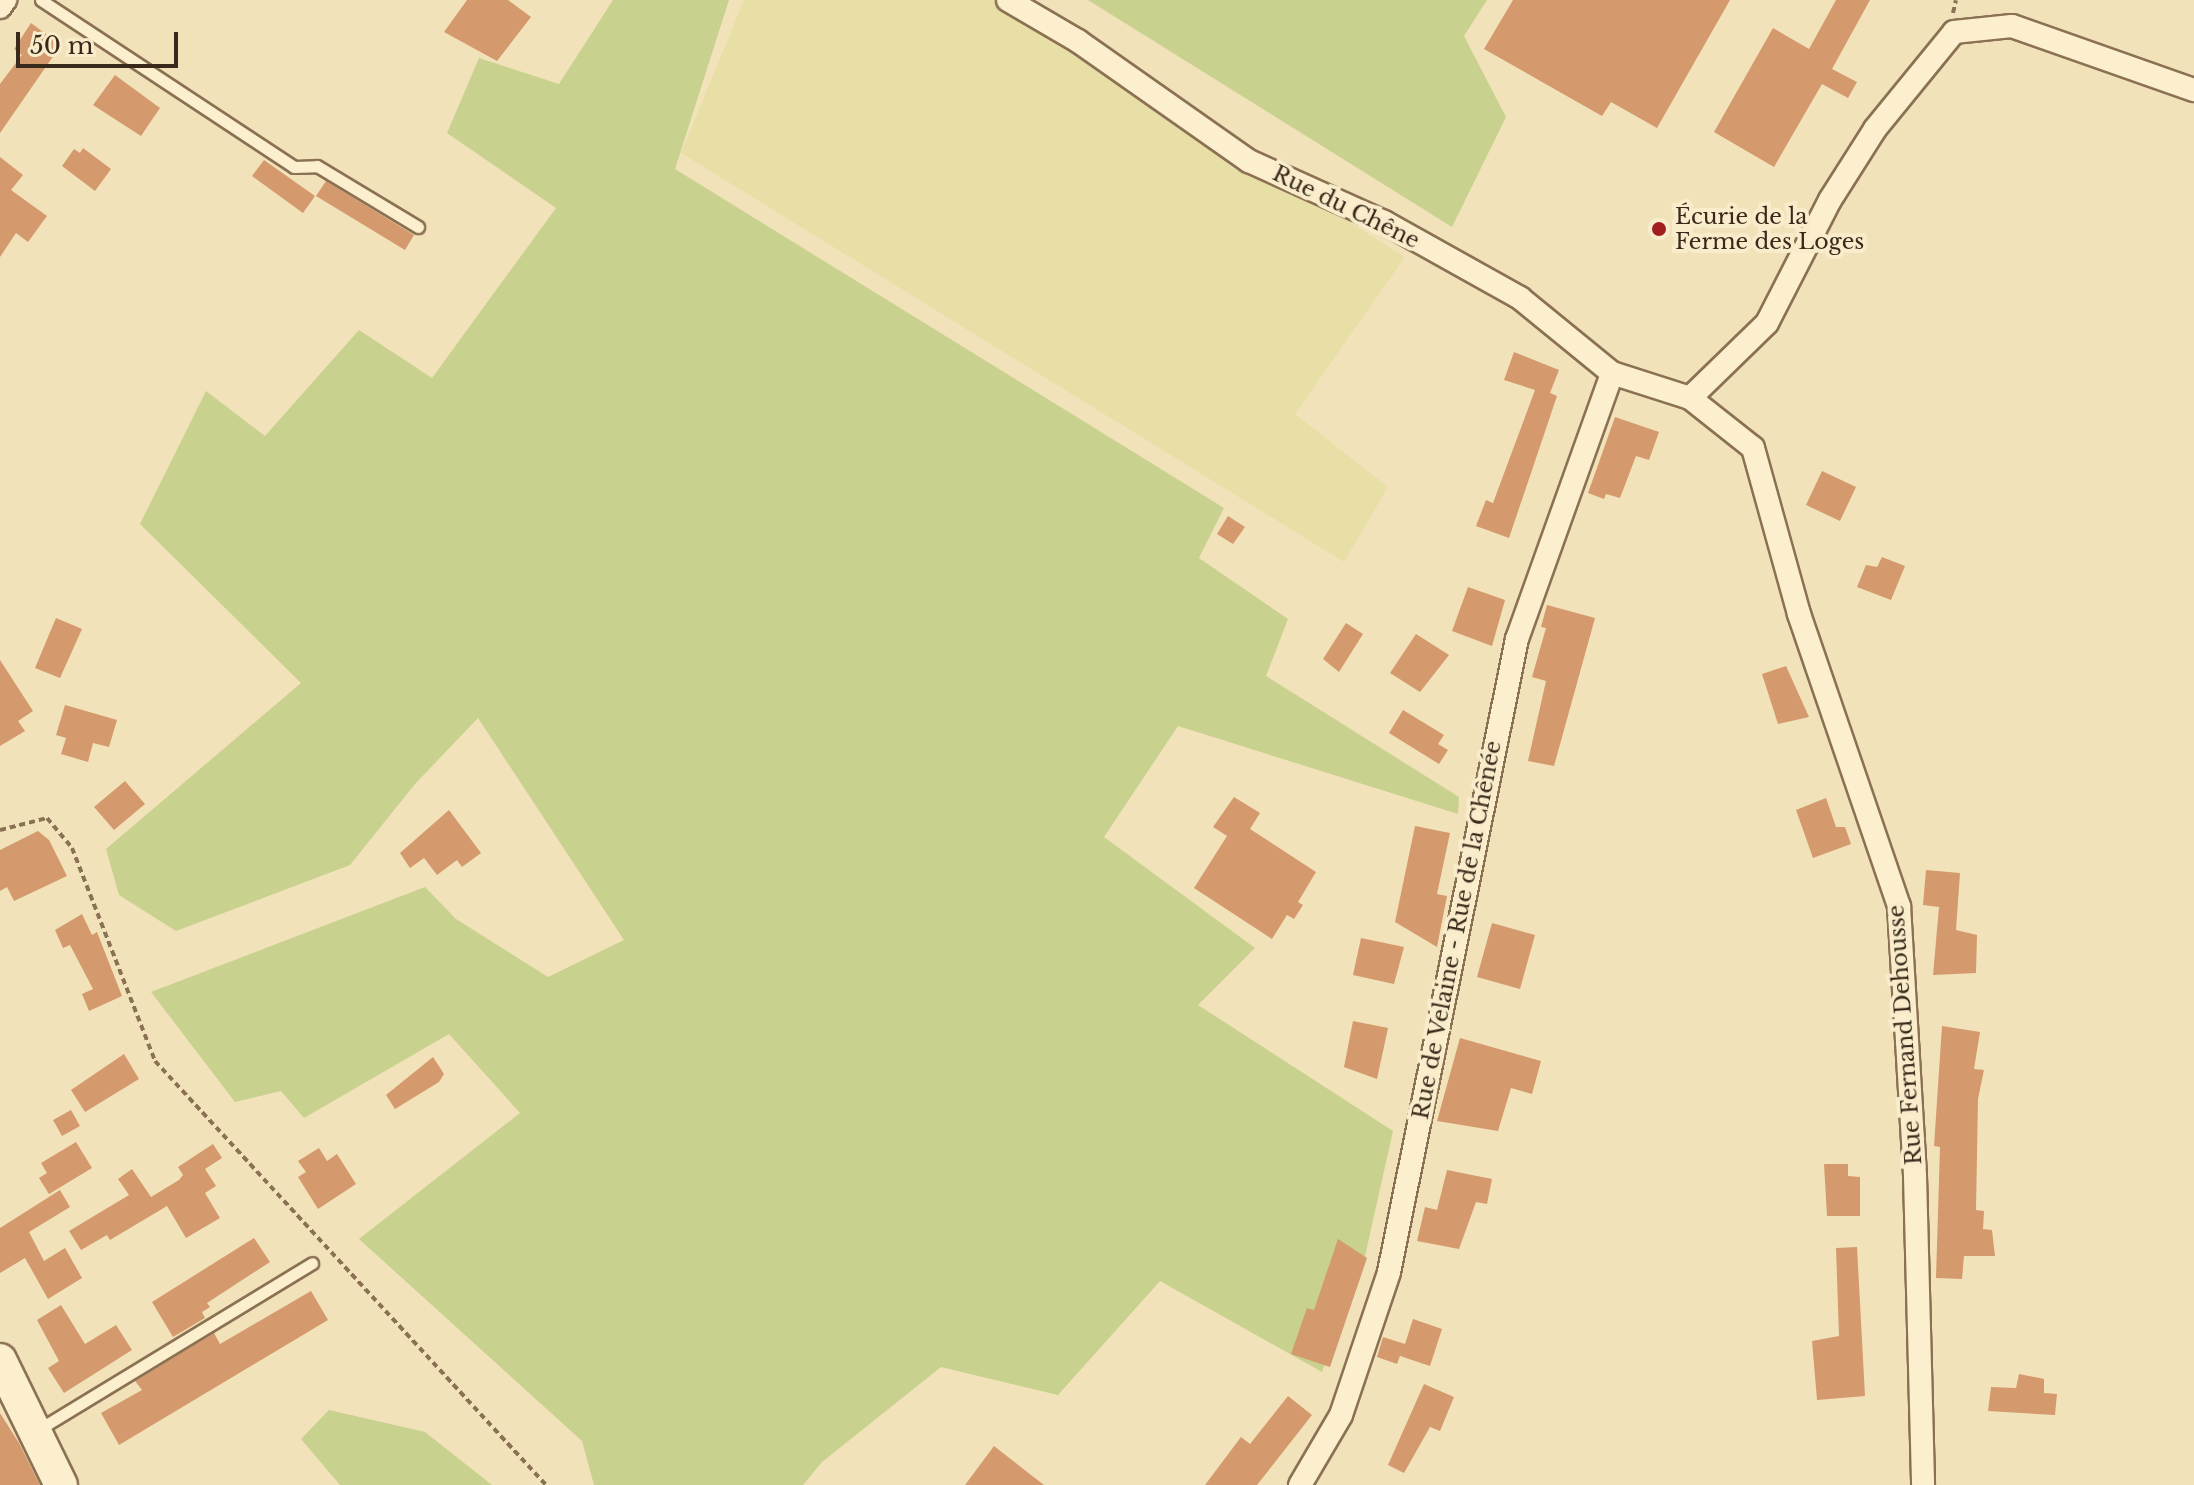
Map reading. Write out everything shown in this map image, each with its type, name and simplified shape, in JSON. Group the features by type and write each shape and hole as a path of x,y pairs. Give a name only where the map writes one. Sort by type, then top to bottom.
{"main road":[{"path":"0,1360 61,1485"}],"street":[{"path":"0,7 5,0"},
{"name":"Rue du Chêne","path":"1008,0 1078,41 1249,161 1384,222 1520,298 1612,373 1690,398"},
{"path":"1690,398 1767,323 1830,200 1868,141 1954,32 2012,26 2194,90"},
{"name":"Rue de Velaine - Rue de la Chênée","path":"1300,1485 1341,1415 1389,1272 1517,639 1612,373"},
{"name":"Rue Fernand Dehousse","path":"1690,398 1753,448 1799,614 1899,906 1915,1176 1923,1485"}],"lane":[{"path":"41,0 294,167 317,166 418,227"},
{"path":"35,1432 312,1263"}],"path":[{"path":"0,830 47,818 72,848 155,1061 298,1212 546,1485"}],"shaded area":[{"path":"744,0 996,0 1405,257 1295,414 1388,487 1344,562 681,153"}],"green space":[{"path":"613,0 729,0 675,169 1224,508 1199,558 1288,619 1266,676 1459,797 1458,814 1178,726 1104,837 1255,948 1198,1005 1393,1131 1363,1265 1322,1372 1160,1281 1058,1395 941,1367 822,1462 803,1485 594,1485 582,1441 359,1239 520,1113 449,1034 304,1118 281,1091 235,1102 151,992 425,887 456,919 548,977 624,940 478,718 415,784 350,865 176,931 119,895 106,849 301,683 140,524 206,391 265,436 359,330 432,378 556,208 447,133 479,58 559,84"},
{"path":"1088,0 1487,0 1464,36 1506,117 1452,227"},
{"path":"329,1410 425,1432 492,1485 340,1485 301,1439"}],"building":[{"path":"467,0 508,0 531,17 497,61 444,32"},
{"path":"1513,0 1730,0 1657,128 1611,102 1602,116 1484,49"},
{"path":"1836,0 1870,0 1832,69 1857,82 1848,98 1822,84 1774,167 1714,132 1773,28 1809,49"},
{"path":"31,23 61,45 0,133 0,84 22,55 14,49"},
{"path":"115,75 160,108 141,136 93,105"},
{"path":"83,148 111,169 95,191 62,166 74,149 80,153"},
{"path":"0,157 23,175 11,190 47,216 28,242 16,233 0,257"},
{"path":"264,160 315,196 303,213 252,176"},
{"path":"326,181 414,235 405,250 316,196"},
{"path":"1514,352 1559,370 1550,393 1557,396 1509,538 1476,526 1486,500 1493,503 1535,390 1504,380"},
{"path":"1615,417 1659,432 1649,460 1636,456 1620,498 1606,494 1604,499 1588,493"},
{"path":"1822,471 1856,487 1840,521 1806,505"},
{"path":"1228,516 1245,527 1233,544 1217,534"},
{"path":"1882,557 1905,566 1891,600 1857,587 1866,565 1877,567"},
{"path":"1468,587 1505,600 1492,646 1452,631"},
{"path":"1547,605 1595,618 1554,766 1528,761 1546,681 1532,677 1546,628 1541,627"},
{"path":"56,618 82,629 60,678 35,668"},
{"path":"1346,623 1363,634 1339,672 1323,659"},
{"path":"1416,634 1449,655 1420,692 1390,673"},
{"path":"0,660 33,711 18,721 25,731 0,746"},
{"path":"1786,666 1809,717 1778,724 1762,674"},
{"path":"65,705 117,720 109,747 93,743 88,762 61,754 66,738 56,735"},
{"path":"1403,710 1444,735 1438,744 1448,750 1439,764 1389,733"},
{"path":"125,781 145,804 114,830 94,807"},
{"path":"1234,797 1260,813 1250,829 1316,872 1298,902 1303,905 1294,919 1287,915 1272,939 1194,888 1227,836 1213,827"},
{"path":"1826,798 1836,827 1845,827 1851,844 1813,858 1796,810"},
{"path":"449,810 481,853 462,867 457,860 437,875 424,858 410,868 400,853"},
{"path":"1415,826 1450,833 1437,894 1447,896 1437,947 1395,922"},
{"path":"38,831 49,840 67,876 14,901 7,887 0,891 0,850"},
{"path":"1926,870 1960,873 1956,930 1977,935 1976,973 1933,975 1939,907 1923,905"},
{"path":"82,914 92,935 97,932 122,996 89,1011 82,994 93,989 70,945 63,948 55,930"},
{"path":"1492,923 1535,935 1520,989 1477,977"},
{"path":"1361,938 1404,947 1394,984 1353,975"},
{"path":"1353,1021 1388,1028 1377,1079 1344,1067"},
{"path":"1942,1026 1980,1032 1974,1069 1984,1070 1978,1099 1976,1210 1984,1211 1983,1229 1992,1230 1995,1256 1964,1256 1962,1279 1936,1278 1940,1147 1934,1146"},
{"path":"1460,1038 1541,1061 1532,1094 1511,1088 1498,1131 1437,1121"},
{"path":"124,1054 139,1079 85,1112 71,1090"},
{"path":"433,1057 444,1074 439,1082 395,1109 386,1095"},
{"path":"71,1110 80,1126 62,1136 53,1120"},
{"path":"76,1142 92,1168 49,1194 39,1178 47,1173 41,1163"},
{"path":"213,1144 222,1158 205,1169 216,1186 205,1193 220,1218 186,1238 167,1206 110,1240 107,1235 81,1250 69,1231 129,1195 118,1179 132,1169 151,1197 179,1180 183,1175 178,1167"},
{"path":"319,1148 327,1161 337,1154 356,1184 318,1209 298,1177 306,1172 298,1161"},
{"path":"1824,1164 1848,1164 1848,1176 1860,1177 1860,1216 1827,1216"},
{"path":"1447,1170 1492,1179 1487,1204 1476,1202 1459,1249 1417,1241 1425,1207 1437,1210"},
{"path":"60,1190 70,1207 29,1232 44,1261 65,1248 82,1278 48,1299 25,1258 0,1273 0,1228"},
{"path":"254,1238 270,1262 207,1303 210,1307 202,1312 205,1318 173,1337 152,1302"},
{"path":"1338,1239 1367,1258 1330,1367 1291,1354 1307,1308 1314,1310"},
{"path":"1857,1247 1865,1396 1817,1400 1812,1341 1839,1336 1836,1248"},
{"path":"311,1291 328,1320 119,1445 101,1413 142,1390 135,1381 214,1333 220,1344"},
{"path":"61,1305 85,1344 116,1325 132,1350 64,1393 48,1368 59,1361 37,1320"},
{"path":"1413,1319 1442,1329 1430,1366 1400,1356 1404,1345 1397,1364 1377,1357 1383,1337 1405,1344"},
{"path":"2019,1374 2044,1379 2044,1393 2057,1394 2055,1415 1988,1411 1991,1387 2016,1388"},
{"path":"1424,1384 1454,1397 1440,1431 1430,1427 1404,1473 1388,1465"},
{"path":"1288,1396 1312,1415 1257,1485 1205,1485 1241,1437 1250,1444"},
{"path":"0,1413 19,1443 40,1485 0,1485"},
{"path":"994,1446 1044,1485 965,1485"}],"place":[{"name":"Écurie de la Ferme des Loges","path":"1659,229"}]}
